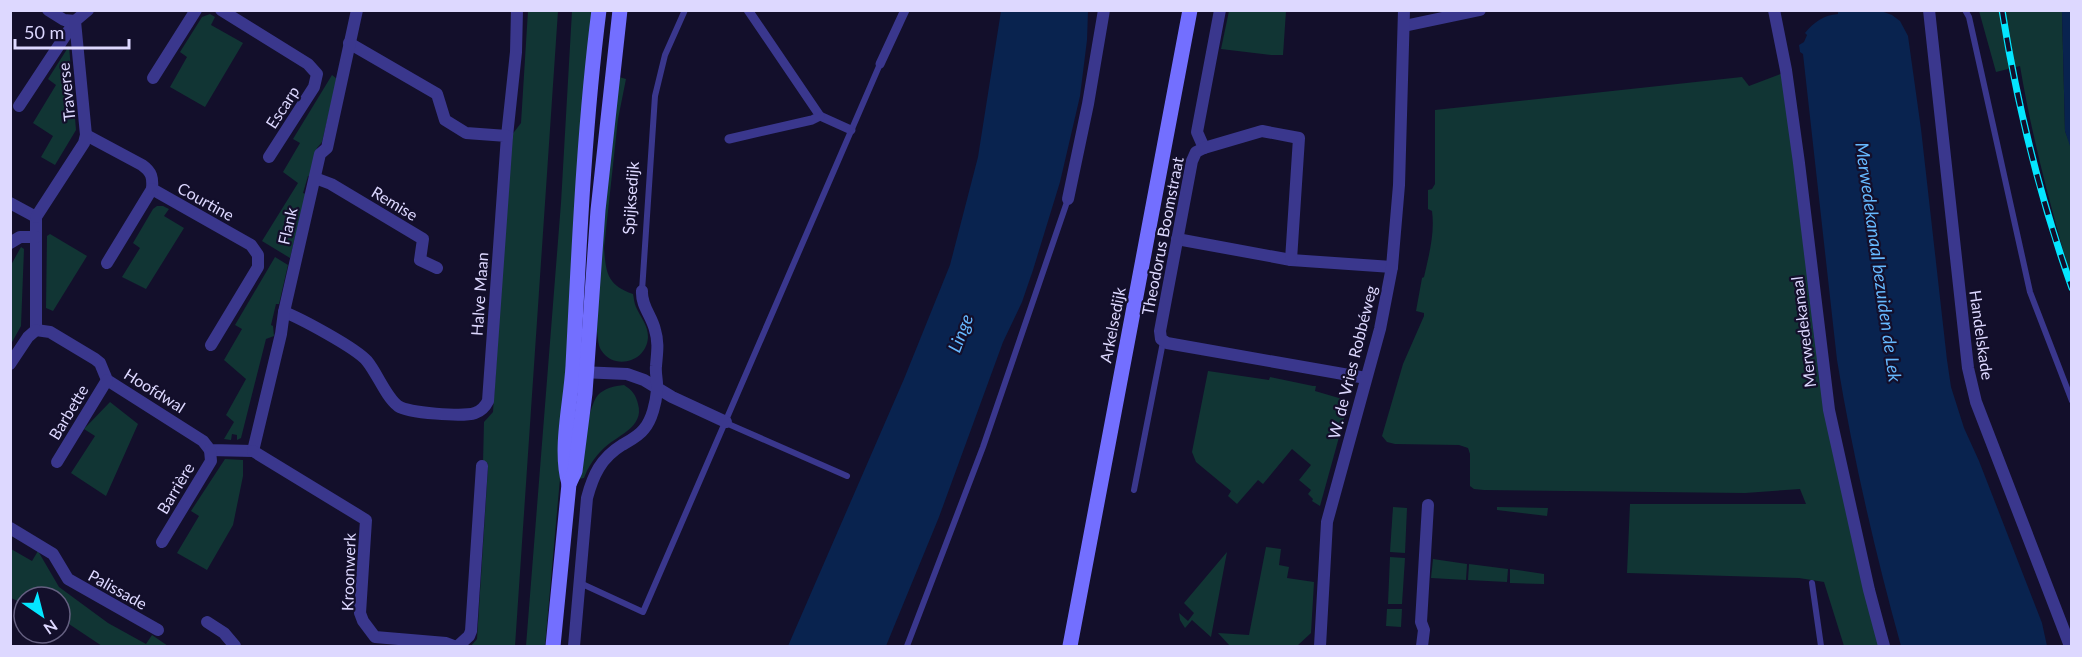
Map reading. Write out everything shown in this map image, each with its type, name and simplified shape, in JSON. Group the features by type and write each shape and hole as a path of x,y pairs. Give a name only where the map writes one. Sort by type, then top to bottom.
{"main road":[{"name":"Spijksedijk","path":"580,372 582,206 599,10"},
{"name":"Spijksedijk","path":"553,646 569,484 565,470 580,372 620,10"},
{"name":"Arkelsedijk","path":"1070,646 1190,10"}],"street":[{"path":"48,10 64,20 75,21"},
{"name":"Traverse","path":"19,106 75,21 88,10"},
{"path":"153,78 196,10"},
{"name":"Escarp","path":"221,10 308,63 317,74 314,87 270,157"},
{"name":"Flank","path":"253,451 320,154 327,148 357,10"},
{"path":"350,43 437,94 445,120 466,133 507,136 516,52 517,10"},
{"path":"748,10 820,116 851,130"},
{"path":"880,64 905,10"},
{"path":"1068,199 1088,104 1104,10"},
{"name":"Theodorus Boomstraat","path":"1163,342 1160,332 1192,160 1196,152 1204,148 1197,132 1220,10"},
{"name":"W. de Vries Robbéweg","path":"1320,646 1328,522 1380,329 1392,267 1399,185 1404,10"},
{"path":"1404,26 1479,10"},
{"name":"Merwedekanaal","path":"1774,10 1785,63 1799,163 1829,410 1869,590 1884,646"},
{"name":"Handelskade","path":"1929,10 1968,368 1976,402 2070,646"},
{"name":"Traverse","path":"36,217 84,143 86,135 75,21"},
{"path":"729,139 812,120 820,116"},
{"path":"1204,148 1262,131 1299,138 1291,260"},
{"name":"Courtine","path":"86,135 150,171 153,181 152,189 251,245 258,255 258,267 211,345"},
{"name":"Halve Maan","path":"284,312 298,317 363,357 396,405 406,410 470,414 481,410 488,401 507,136"},
{"name":"Remise","path":"315,178 331,183 423,240 420,260 437,268"},
{"path":"107,263 152,189"},
{"path":"10,203 36,217 36,330 26,339 10,364"},
{"path":"10,243 20,237 36,237"},
{"path":"1177,239 1291,260 1392,267"},
{"name":"Spijksedijk","path":"574,646 587,498 594,473 608,456 645,429 652,413 657,389 657,338 652,319 643,303 642,291"},
{"name":"Hoofdwal","path":"36,330 50,332 95,359 100,363 107,380 203,441 210,450"},
{"path":"1163,342 1366,378"},
{"path":"580,372 627,374 644,380 657,389 726,422"},
{"name":"Barbette","path":"57,462 107,380"},
{"path":"210,450 253,451"},
{"name":"Barrière","path":"162,542 211,461 210,450"},
{"name":"Kroonwerk","path":"253,451 366,520 360,613 375,637 446,643 456,646 469,636 471,631 482,466"},
{"path":"1422,646 1424,630 1421,622 1428,505"},
{"name":"Palissade","path":"10,528 52,554 68,579 158,630"},
{"path":"207,622 224,633 235,646"}],"lane":[{"name":"Spijksedijk","path":"642,291 655,96 665,55 685,10"},
{"path":"1965,10 1969,17 2030,292 2072,401"},
{"path":"580,583 643,612 880,64"},
{"path":"907,646 983,447 1068,199"},
{"path":"1134,490 1163,342"},
{"path":"726,422 847,476"},
{"path":"1812,583 1821,646"}],"green space":[{"path":"528,11 558,11 515,646 471,646 477,639 488,467 488,463 483,463 484,422 493,412 511,136 521,123"},
{"path":"572,11 594,11 565,423 545,646 526,646 561,203"},
{"path":"1229,11 1286,11 1283,55 1221,49"},
{"path":"1979,11 2062,11 2065,131 2072,149 2071,278 2042,173 2020,66 1996,72"},
{"path":"210,14 215,17 211,25 243,43 205,107 170,87 187,57 180,52 202,17"},
{"path":"69,46 76,130 55,165 41,157 53,136 33,123 56,85 48,79"},
{"path":"1783,73 1812,303 1882,646 1844,646 1824,582 1799,578 1627,573 1630,504 1806,504 1800,489 1745,493 1474,489 1470,486 1468,448 1459,445 1395,444 1387,442 1382,436 1403,364 1424,316 1424,313 1416,311 1432,236 1433,219 1432,211 1428,209 1428,190 1432,189 1435,184 1435,110 1742,77 1749,86"},
{"path":"332,75 337,79 322,142 317,148 303,193 306,194 290,258 262,241 298,183 283,172 300,143 293,139"},
{"path":"619,77 626,79 618,119 604,248 605,257 607,271 613,282 633,294 648,337 642,353 629,361 621,362 607,356 601,350 597,332 599,248"},
{"path":"157,206 169,209 164,216 184,228 146,289 122,277 140,248 133,243"},
{"path":"50,234 87,256 53,311 46,308 47,236"},
{"path":"21,247 24,249 21,326 11,344 11,265"},
{"path":"275,257 288,265 279,304 276,304 271,325 274,336 266,339 241,438 237,440 237,435 232,434 231,440 224,439 234,422 226,415 246,379 224,360 242,329 235,325"},
{"path":"1208,371 1269,380 1270,377 1316,386 1315,391 1349,401 1320,506 1312,501 1313,499 1308,494 1311,490 1299,480 1311,465 1292,449 1263,484 1258,480 1237,504 1228,496 1231,491 1196,462 1192,452"},
{"path":"624,385 636,398 639,412 637,419 628,431 599,453 589,466 584,478 578,479 585,435 594,401 604,391"},
{"path":"110,402 138,424 106,496 71,473 95,436 84,429"},
{"path":"225,459 243,460 243,476 233,525 207,570 177,553 199,516 191,511"},
{"path":"1393,507 1407,508 1405,553 1390,552"},
{"path":"1497,507 1548,508 1547,516 1497,510"},
{"path":"1266,547 1281,549 1279,565 1289,567 1287,578 1314,582 1311,633 1297,646 1230,646 1218,633 1249,635"},
{"path":"11,549 32,561 38,551 58,585 12,585 11,598"},
{"path":"1227,552 1211,637 1192,620 1185,628 1179,613 1188,621 1194,613 1184,603"},
{"path":"1390,557 1405,558 1402,604 1388,604"},
{"path":"1433,559 1467,564 1466,580 1431,578"},
{"path":"1469,564 1508,569 1507,582 1468,580"},
{"path":"1510,569 1544,574 1544,584 1510,583"},
{"path":"72,597 108,623 146,644 152,635 168,646 102,646 72,626"},
{"path":"1387,609 1402,609 1401,627 1386,626"}],"water":[{"name":"Linge","path":"1001,11 1088,11 1080,96 1060,182 1033,270 1022,302 1003,342 939,517 886,646 788,646 904,379 950,265 978,157"},
{"name":"Merwedekanaal bezuiden de Lek","path":"1838,11 1881,11 1900,21 1908,36 1951,387 1964,428 2042,623 2047,646 1901,646 1865,504 1837,360 1803,54 1800,52 1799,45 1804,42 1807,35 1805,33 1812,26 1824,18 1838,14"},
{"path":"2062,11 2071,11 2071,149 2065,131"}],"railway":[{"path":"2002,10 2031,150 2072,288"}]}
